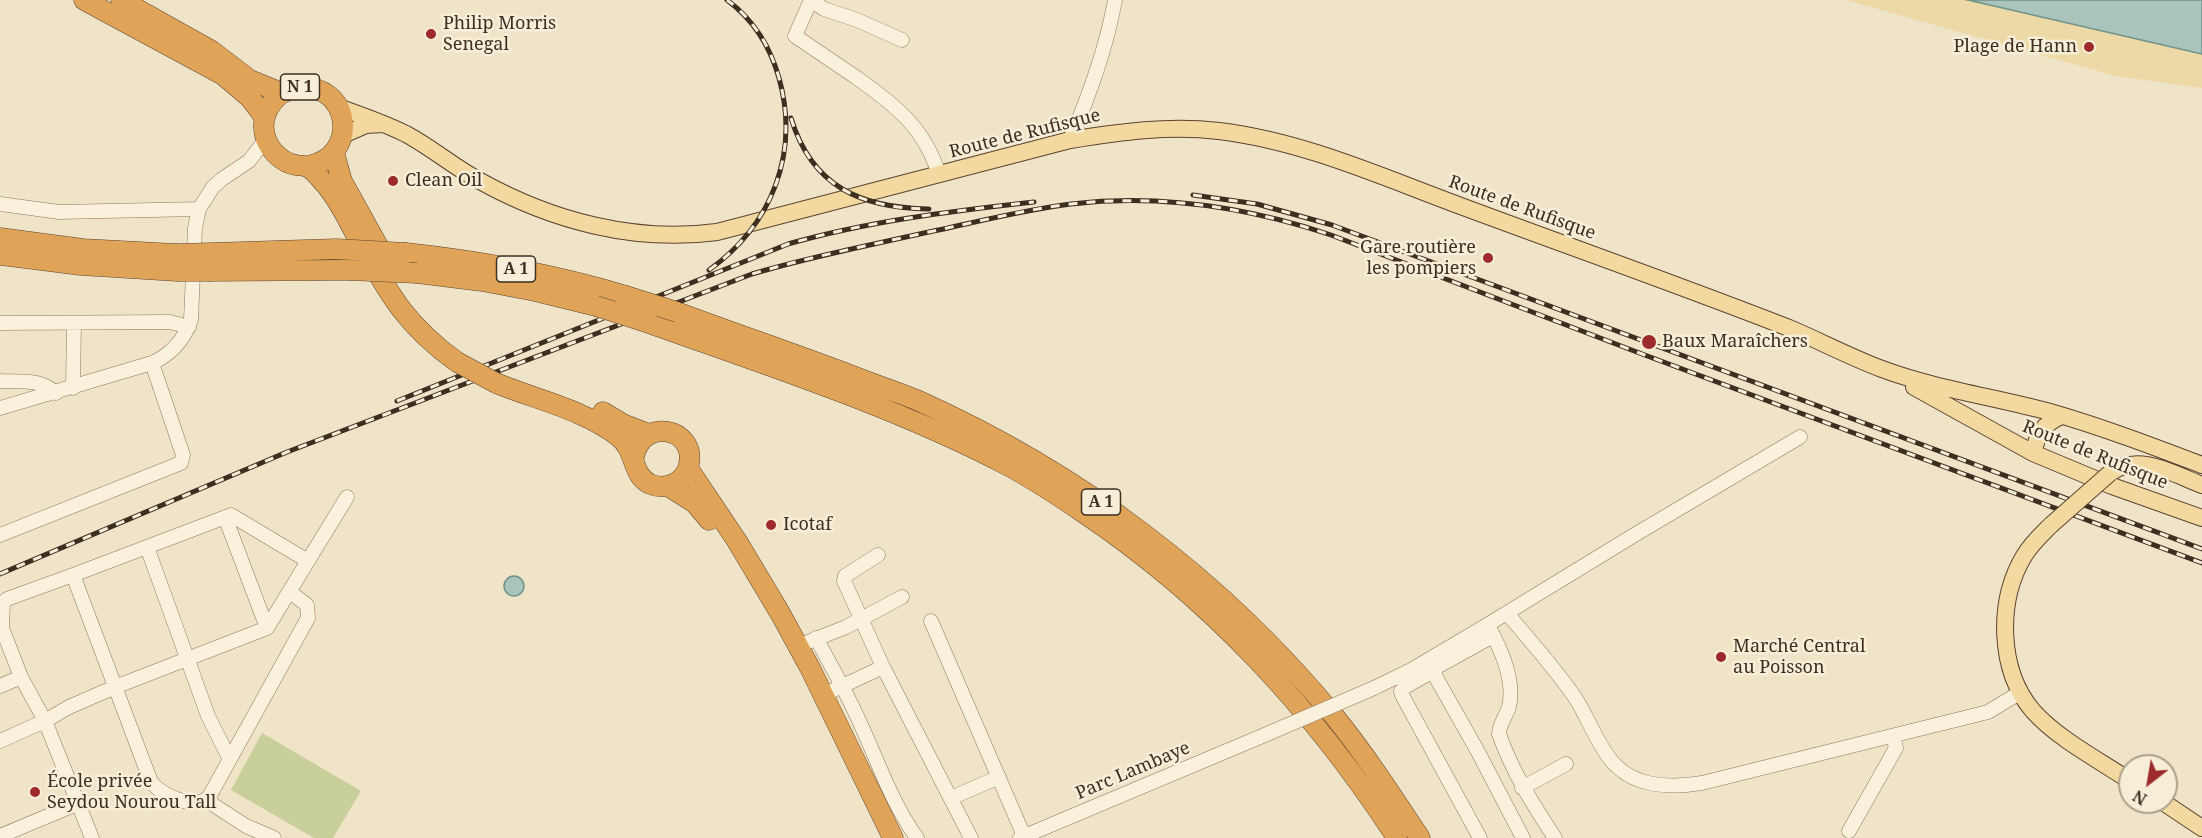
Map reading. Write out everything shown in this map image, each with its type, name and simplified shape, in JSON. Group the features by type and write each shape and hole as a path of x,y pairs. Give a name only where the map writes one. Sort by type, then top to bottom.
{"highway":[{"name":"N 1","path":"84,0 223,75 250,98 265,118"},
{"name":"N 1","path":"121,0 203,46 250,80 282,93"},
{"name":"N 1","path":"266,139 265,118 271,104 282,93 294,88 307,87 319,90 330,97 338,107 343,120 338,144"},
{"path":"266,139 278,157 287,163 308,166 319,163 338,144"},
{"path":"338,144 342,181 406,295 437,332 464,359"},
{"path":"308,166 331,191 384,285 402,313 414,326 464,359 503,380 598,424 621,438 634,457"},
{"name":"A 1","path":"0,238 176,262"},
{"name":"A 1","path":"212,262 336,249 406,253 477,262 524,271 590,285 677,312 918,401 1048,468 1114,512 1197,575 1248,622 1294,670 1348,735 1420,838"},
{"name":"A 1","path":"0,255 81,265 212,262 417,273 482,281 597,306 860,399 946,435 1007,465 1095,520 1141,554 1231,631 1263,664 1344,760 1397,838"},
{"path":"503,380 589,405 623,424 649,434"},
{"path":"668,486 682,478 688,468 689,453 682,439 666,431 649,434 638,443 634,457 635,467 640,476 648,483 668,486 687,496 702,511 758,598 818,713 879,838"},
{"path":"688,468 737,541 799,647 893,838"}],"main road":[{"name":"Route de Rufisque","path":"338,107 408,135 479,181 542,210 604,228 636,234 692,235 717,232 1070,141 1119,132 1179,129 1219,131 1261,137 1327,156 1779,325 1882,369 1948,390 2108,429 2202,465"},
{"path":"338,144 366,125 384,124"},
{"name":"Route de Rufisque","path":"1882,369 2033,453 2112,486 2202,518"},
{"path":"2033,453 2036,441 2044,427 2048,422 2061,416"},
{"path":"2118,772 2050,727 2034,711 2021,692 2013,674 2007,642 2005,609 2012,581 2024,556 2036,539 2118,467 2139,463 2202,485"},
{"path":"2178,812 2202,828"}],"street":[{"path":"902,40 857,20 824,9 811,0 795,36 899,110 920,133 936,164 939,175"},
{"path":"1070,141 1101,62 1109,36 1115,0"},
{"path":"0,408 152,363 171,352 189,327 191,320 195,228 199,209 217,183 249,161 266,139"},
{"path":"249,161 278,157"},
{"path":"0,204 59,212 199,209"},
{"path":"0,323 170,322 189,327"},
{"path":"73,388 74,324"},
{"path":"0,535 181,463 183,455 152,363"},
{"path":"0,381 36,382 56,393"},
{"path":"1480,838 1401,691 1490,631 1507,613 1800,437"},
{"path":"0,741 115,687 267,628 347,497"},
{"path":"92,838 45,720 21,677 1,628 3,603 7,599 231,515 308,561"},
{"path":"225,517 267,628"},
{"path":"147,547 208,716 229,758"},
{"path":"878,555 844,578 860,620 971,838"},
{"path":"73,575 148,774 157,789 178,799 192,802 206,800 246,826 274,838"},
{"path":"206,800 308,618 308,606 290,592"},
{"path":"799,647 860,620 902,597"},
{"path":"1507,613 1576,699 1610,759 1623,771 1638,780 1657,786 1677,787 1702,783 1988,712 2021,692"},
{"path":"931,621 1026,837"},
{"path":"1490,631 1501,651 1511,687 1509,708 1499,734 1522,788 1555,838"},
{"name":"Parc Lambaye","path":"1026,837 1374,688 1490,631"},
{"path":"816,638 843,686 888,789 917,838"},
{"path":"823,695 883,667"},
{"path":"1435,670 1435,677 1477,750 1523,838"},
{"path":"0,686 21,677"},
{"path":"1849,831 1896,748 1893,736"},
{"path":"1522,788 1566,764"},
{"path":"951,798 999,777"},
{"path":"0,836 79,803"}],"green space":[{"path":"262,733 361,791 333,838 314,838 231,790"}],"sand":[{"name":"Plage de Hann","path":"1846,0 1966,0 2202,54 2202,88 2116,76"}],"water":[{"path":"1968,0 2202,0 2202,54"},
{"path":"514,576 521,579 524,586 521,593 514,596 507,593 504,586 507,579"}],"railway":[{"path":"709,270 731,252 749,232 764,209 776,185 783,160 786,133 785,106 771,55 753,25 727,0"},
{"path":"791,118 800,142 812,161 826,177 842,189 882,204 929,209"},
{"path":"1193,195 1257,204 1332,225 2202,549"},
{"path":"0,574 287,452 752,274 838,252 998,217 1071,204 1104,201 1202,205 1267,217 1331,235 2202,563"},
{"path":"397,401 788,244 880,223 1034,202"}],"place":[{"name":"Philip Morris Senegal","path":"431,34"},
{"name":"Plage de Hann","path":"2089,47"},
{"name":"Clean Oil","path":"393,181"},
{"name":"Gare routière les pompiers","path":"1488,258"},
{"name":"Baux Maraîchers","path":"1649,342"},
{"name":"Icotaf","path":"771,525"},
{"name":"Marché Central au Poisson","path":"1721,657"},
{"name":"École privée Seydou Nourou Tall","path":"35,792"}]}
